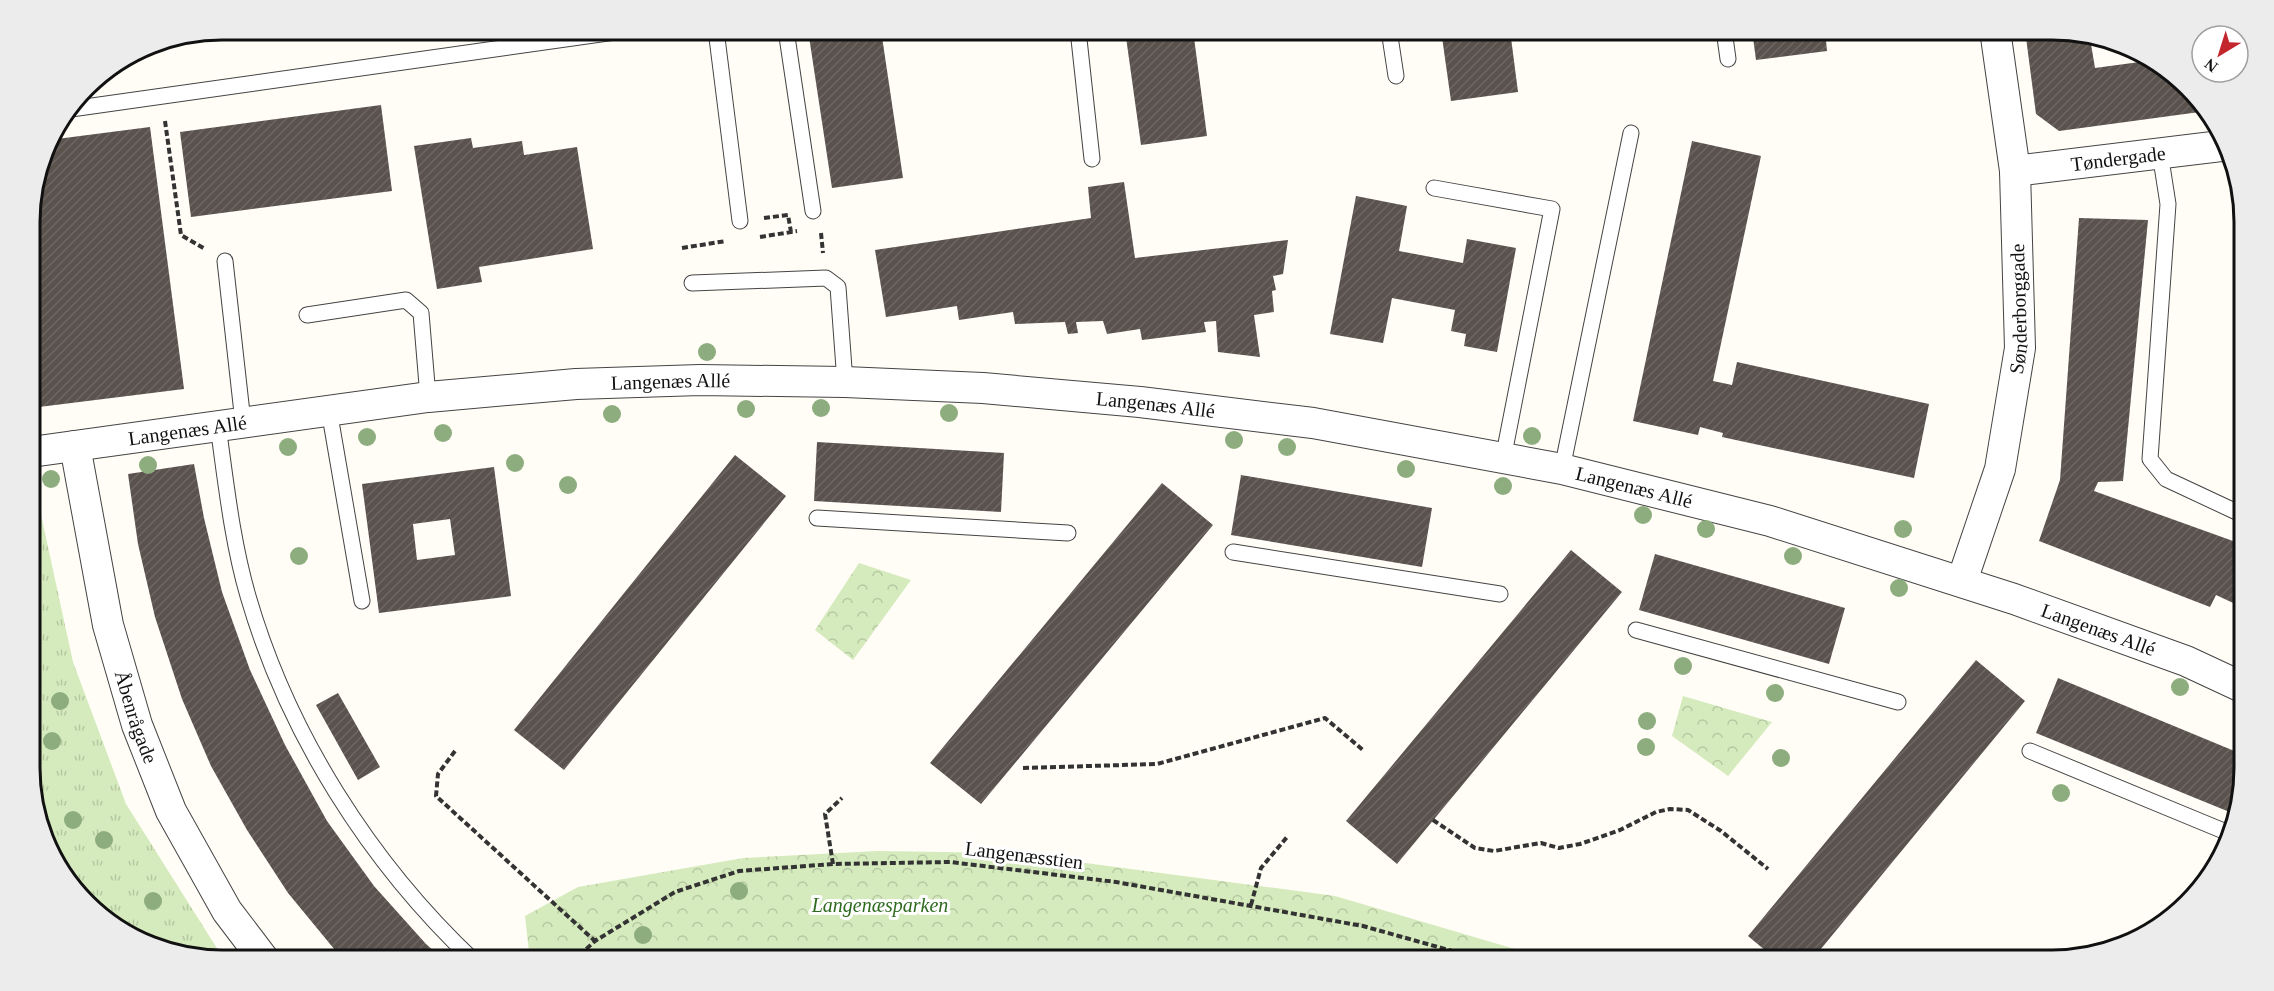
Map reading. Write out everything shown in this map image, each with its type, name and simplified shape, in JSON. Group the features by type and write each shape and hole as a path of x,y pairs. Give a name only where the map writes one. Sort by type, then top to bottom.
{"street":[{"name":"Sønderborggade","path":"1962,581 2000,469 2020,348 2015,171 1996,40"},
{"name":"Tøndergade","path":"2015,171 2217,147"},
{"name":"Langenæs Allé","path":"41,451 428,397 576,384 700,380 845,382 983,388 1140,402 1313,423 1562,469 1770,521 1962,581 2186,661 2234,683"},
{"name":"Åbenrågade","path":"75,446 108,625 137,724 171,811 226,911 256,950"}],"lane":[{"path":"82,107 558,40"},
{"path":"717,40 740,221"},
{"path":"787,40 813,211"},
{"path":"1079,40 1092,159"},
{"path":"1391,40 1396,76"},
{"path":"1725,40 1728,59"},
{"path":"1562,469 1631,133"},
{"path":"2160,153 2168,204 2150,459 2166,479 2234,511"},
{"path":"1434,188 1552,209 1503,459"},
{"path":"225,261 231,424 229,509 240,563 265,648 287,704 335,788 378,852 420,905 463,950"},
{"path":"692,283 826,278 838,287 845,382"},
{"path":"307,315 406,300 421,313 428,397"},
{"path":"329,410 362,601"},
{"path":"818,518 1068,533"},
{"path":"1233,552 1500,594"},
{"path":"1636,630 1898,702"},
{"path":"2030,751 2223,831"}],"path":[{"path":"162,96 181,235 225,261"},
{"path":"740,221 788,215 791,232"},
{"path":"820,228 826,278"},
{"path":"758,237 801,231"},
{"path":"682,248 736,240"},
{"path":"1023,768 1157,764 1325,718 1363,750"},
{"path":"455,751 438,774 436,796 595,941"},
{"path":"833,864 825,814 842,798"},
{"path":"1433,820 1475,848 1494,851 1541,843 1559,848 1580,844 1620,830 1656,812 1670,809 1688,810 1721,831 1768,869"},
{"path":"1251,905 1261,868 1287,837"},
{"name":"Langenæsstien","path":"585,950 595,941 675,892 739,871 833,864 950,861 1116,882 1251,905 1363,926 1449,950"}],"green space":[{"path":"40,512 73,662 126,804 218,950 175,944 153,937 131,926 112,913 78,879 54,838 42,792"},
{"path":"859,563 911,580 853,660 815,630"},
{"path":"1683,696 1772,722 1728,776 1672,736"},
{"name":"Langenæsparken","path":"878,851 1011,853 1335,896 1519,950 529,950 525,916 578,887 743,858"}],"building":[{"path":"810,40 882,40 903,178 832,188"},
{"path":"1126,40 1194,40 1207,136 1141,145"},
{"path":"1442,40 1511,40 1518,92 1451,101"},
{"path":"1753,40 1826,40 1827,51 1756,60"},
{"path":"2026,40 2052,40 2091,45 2095,68 2137,62 2162,78 2196,112 2059,131 2036,114"},
{"path":"381,105 392,191 191,217 180,132"},
{"path":"150,127 184,389 41,407 41,211 47,175 61,138"},
{"path":"471,138 473,148 522,141 524,155 577,147 593,249 479,267 482,282 437,289 414,146"},
{"path":"1692,141 1761,156 1713,381 1732,385 1737,362 1929,404 1914,478 1722,437 1723,433 1700,427 1698,435 1633,421"},
{"path":"1124,182 1135,258 1288,240 1283,274 1273,276 1276,290 1272,291 1274,312 1254,315 1260,357 1218,352 1216,321 1204,322 1206,332 1142,340 1140,329 1107,334 1103,321 1076,322 1078,333 1068,334 1065,322 1015,324 1013,312 959,320 957,306 886,317 875,250 1091,218 1088,187"},
{"path":"1356,196 1407,206 1399,251 1463,263 1467,239 1516,248 1497,352 1464,346 1466,334 1451,331 1455,310 1392,298 1383,343 1330,334"},
{"path":"2079,218 2148,220 2123,481 2098,482 2094,491 2233,541 2234,537 2234,603 2216,595 2210,607 2039,541 2060,480"},
{"path":"817,442 1004,453 1001,512 814,501"},
{"path":"735,455 786,496 564,770 514,730"},
{"path":"194,464 222,592 250,670 285,745 327,821 374,886 433,950 335,950 288,893 247,830 211,766 182,699 155,617 138,544 128,474"},
{"path":"494,467 511,596 379,613 362,484","holes":["450,519 455,555 417,560 413,524"]},
{"path":"1241,475 1432,508 1422,567 1231,535"},
{"path":"1162,483 1213,525 981,804 930,763"},
{"path":"1571,550 1622,592 1397,864 1346,821"},
{"path":"1655,554 1845,608 1829,664 1639,610"},
{"path":"1976,660 2025,701 1820,950 1765,950 1748,936"},
{"path":"2058,678 2234,751 2233,780 2228,811 2036,733"},
{"path":"338,693 380,767 358,780 316,705"}]}
